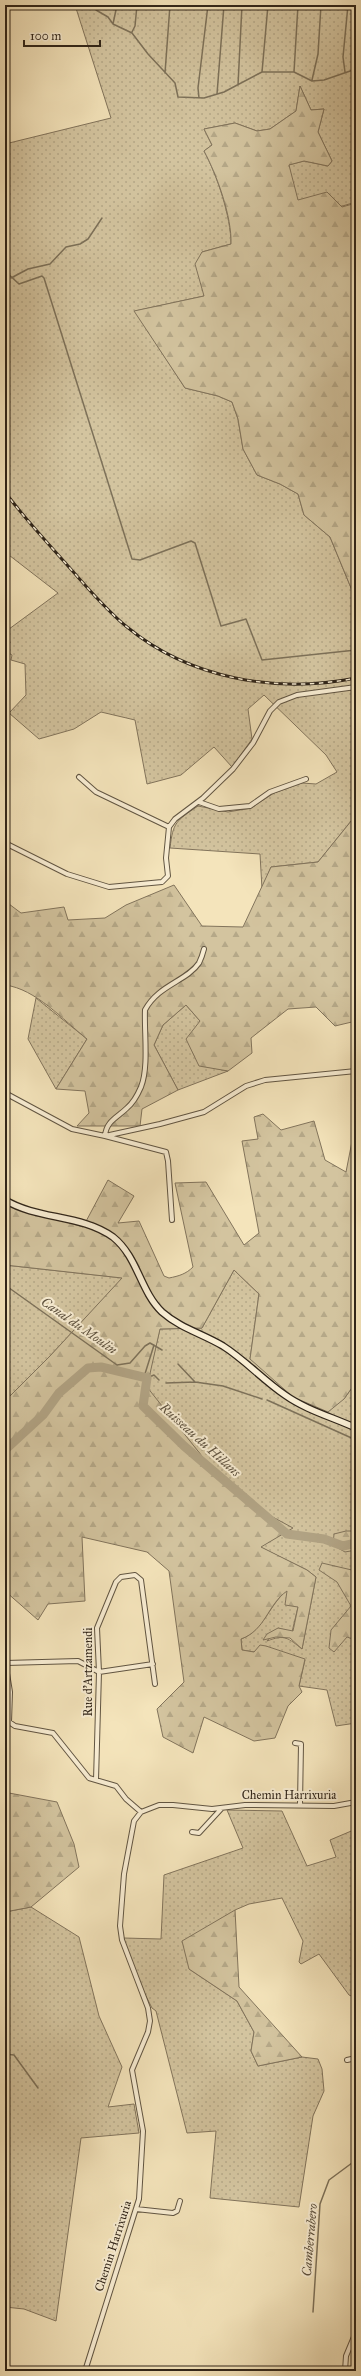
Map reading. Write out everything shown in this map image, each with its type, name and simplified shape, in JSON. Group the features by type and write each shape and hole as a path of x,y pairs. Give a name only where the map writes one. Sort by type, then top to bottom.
{"street":[{"path":"5,843 67,874 109,888 118,888 166,880 168,876 166,858 169,826 175,819 199,802 233,769 253,742 270,711 279,702 289,697 304,693 356,687"},
{"path":"79,777 96,792 169,826"},
{"path":"199,802 219,809 250,806 270,792 306,779"},
{"path":"105,1136 106,1130 116,1115 127,1108 141,1087 145,1072 145,1010 161,990 194,969 199,963 204,949"},
{"path":"105,1136 160,1124 204,1112 246,1086 265,1080 356,1071"},
{"path":"5,1093 72,1129 166,1152 168,1161 172,1220"},
{"path":"5,1200 37,1213 74,1220 101,1229 119,1243 127,1252 154,1303 172,1320 232,1352 295,1401 356,1428"},
{"name":"Rue d'Artzamendi","path":"96,1780 99,1672 98,1621 116,1582 121,1577 138,1576 141,1580 155,1684"},
{"path":"140,1812 126,1799 116,1786 89,1778 84,1774 53,1733 15,1726 7,1722 10,1692 5,1662 78,1661 99,1672 152,1664"},
{"path":"295,1744 302,1744 300,1804"},
{"name":"Chemin Harrixuria","path":"85,2371 136,2209 143,2131 132,2070 148,2032 150,2021 148,2008 122,1940 120,1926 122,1890 132,1827 140,1812 160,1805 212,1809 244,1805 300,1804 334,1806 356,1802"},
{"path":"192,1832 199,1833 206,1828 222,1808"},
{"path":"348,2060 356,2058"},
{"path":"136,2209 173,2214 177,2211 180,2201"},
{"path":"345,2371 346,2356 356,2332"}],"green space":[{"path":"75,5 356,5 356,202 302,218 288,165 304,161 328,166 332,161 318,132 324,109 311,110 300,86 296,111 270,129 257,131 235,123 204,129 212,145 204,151 214,172 226,209 229,221 231,244 202,252 204,296 135,311 185,388 218,396 232,402 238,419 243,449 257,475 280,484 298,494 304,515 330,537 356,600 356,815 318,862 271,867 262,889 260,854 170,848 174,827 180,819 198,806 228,812 251,808 274,793 302,783 316,784 337,772 326,755 264,695 248,709 252,739 232,767 214,747 181,775 147,784 135,720 101,712 74,729 39,739 9,713 26,695 25,664 11,660 12,655 7,652 10,642 5,640 5,632 58,593 5,552 5,144 111,118"},
{"path":"300,86 311,110 324,109 318,132 332,161 328,166 304,161 289,165 298,200 327,192 342,207 356,203 356,600 330,537 304,515 298,494 280,484 257,475 243,449 238,419 232,402 218,396 185,388 134,311 204,296 195,264 202,252 231,244 229,221 223,196 204,151 212,145 204,129 235,123 257,131 270,129 296,111"},
{"path":"356,815 356,1021 335,1026 316,1007 288,1009 251,1038 252,1053 228,1071 199,1066 186,1039 200,1021 186,1005 163,1025 154,1045 178,1090 142,1109 140,1126 77,1126 89,1113 85,1091 56,1089 87,1039 49,1006 28,992 5,985 5,901 21,913 64,907 68,920 105,918 126,905 174,885 202,926 243,927 271,867 318,862"},
{"path":"36,998 87,1039 56,1089 28,1039"},
{"path":"186,1005 200,1021 199,1065 228,1071 178,1090 154,1045 163,1025"},
{"path":"263,1114 281,1130 314,1121 325,1160 346,1172 356,1121 356,1382 344,1399 328,1412 293,1397 250,1359 259,1294 234,1270 202,1328 160,1329 147,1387 217,1475 256,1508 293,1528 261,1547 307,1570 316,1577 302,1649 290,1638 276,1637 263,1640 267,1634 278,1628 293,1631 298,1607 285,1605 287,1591 275,1603 256,1630 241,1639 242,1650 254,1652 260,1645 305,1659 299,1686 302,1692 288,1706 275,1738 254,1741 204,1717 193,1753 163,1737 157,1709 184,1682 169,1571 147,1552 82,1537 85,1601 48,1604 38,1620 5,1591 5,1401 50,1356 122,1278 5,1265 5,1203 83,1227 108,1180 134,1196 118,1223 139,1221 164,1276 169,1278 179,1275 193,1267 175,1183 206,1182 244,1245 259,1233 242,1141 258,1139 254,1117"},
{"path":"5,1265 123,1278 50,1356 5,1401"},
{"path":"234,1270 259,1294 250,1359 344,1399 356,1382 356,1723 336,1726 327,1690 299,1686 305,1660 260,1646 254,1652 242,1650 241,1639 249,1635 261,1624 276,1602 287,1590 298,1607 292,1632 278,1628 267,1641 278,1638 286,1638 302,1649 316,1577 307,1570 260,1547 292,1528 256,1508 217,1475 146,1387 160,1329 202,1328"},
{"path":"346,1531 356,1531 356,1550 345,1552 333,1545 334,1534"},
{"path":"322,1563 356,1571 356,1640 347,1637 334,1652 329,1648 331,1630 351,1606 337,1582 319,1570"},
{"path":"5,1788 9,1793 57,1802 74,1844 79,1867 31,1907 5,1912"},
{"path":"227,1810 282,1811 307,1866 336,1857 330,1840 356,1829 356,1998 349,1995 319,1954 301,1964 299,1962 303,1941 282,1898 249,1904 235,1910 189,1969 237,2001 254,2032 251,2051 258,2066 302,2057 318,2059 322,2069 324,2091 313,2116 299,2207 210,2198 216,2131 187,2133 156,2011 152,2008 128,1961 124,1938 161,1939 164,1875 243,1848"},
{"path":"31,1907 79,1937 99,2016 122,2067 108,2107 134,2104 139,2133 81,2138 56,2321 24,2309 5,2307 5,1912"},
{"path":"235,1910 239,1987 302,2057 258,2066 251,2051 254,2032 237,2001 189,1969 182,1941"}],"waterway":[{"path":"94,5 96,10 108,17 113,24 132,33 148,54 175,83 178,97 204,98 224,92 262,72 294,72 312,81 324,80 356,69"},
{"path":"113,24 117,5"},
{"path":"132,32 135,26 137,5"},
{"path":"165,73 170,5"},
{"path":"199,98 198,88 208,5"},
{"path":"217,94 224,5"},
{"path":"238,85 242,5"},
{"path":"262,72 268,5"},
{"path":"294,72 298,5"},
{"path":"312,80 318,54 321,5"},
{"path":"345,72 343,57 348,5"},
{"path":"11,278 28,269 50,264 66,247 80,244 88,239 102,218"},
{"path":"5,271 19,284 42,276 44,278 132,559 140,560 191,541 195,543 221,626 246,619 262,660 356,650"},
{"name":"Canal du Moulin","path":"5,1285 117,1365 130,1363 145,1346 150,1343 162,1350"},
{"path":"144,1377 154,1345"},
{"name":"Canal du Moulin","path":"178,1364 195,1382 223,1386 262,1399"},
{"name":"Ruisseau du Hillans","path":"5,1450 43,1415 59,1393 88,1368 101,1367 147,1378 143,1406 184,1446 287,1534 324,1539 343,1546 356,1543"},
{"path":"147,1378 154,1375 159,1380"},
{"path":"166,1383 195,1382"},
{"name":"Canal du Moulin","path":"267,1400 356,1440"},
{"path":"5,2054 14,2055 38,2088"},
{"name":"Camberrabero","path":"313,2312 320,2204 329,2180 356,2160"}],"railway":[{"path":"5,492 36,530 111,613 152,645 178,659 206,670 236,678 265,683 326,683 356,678"}]}
